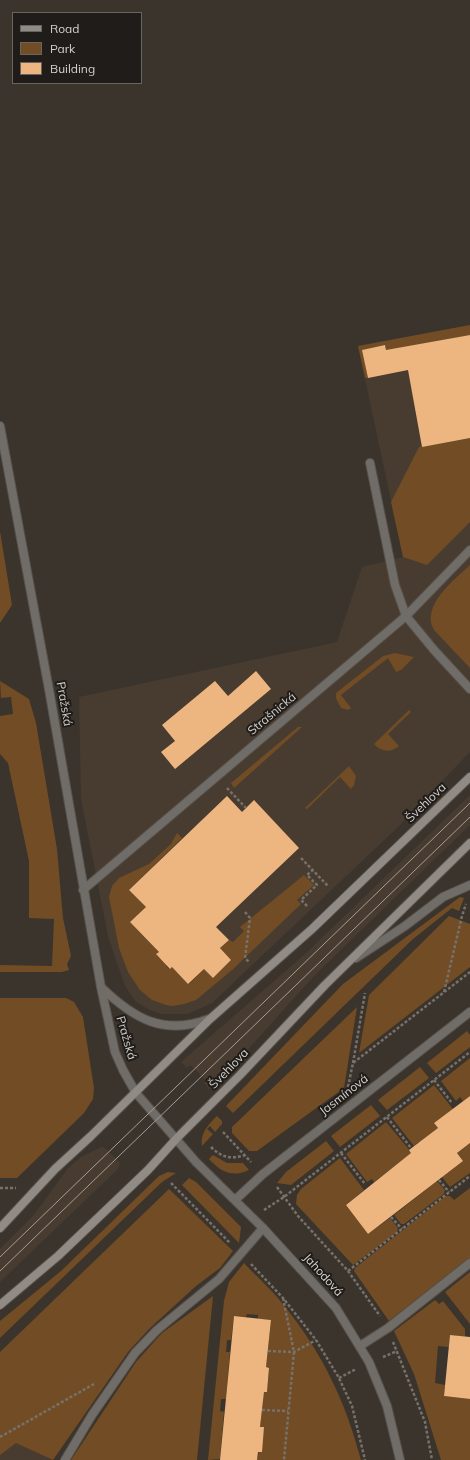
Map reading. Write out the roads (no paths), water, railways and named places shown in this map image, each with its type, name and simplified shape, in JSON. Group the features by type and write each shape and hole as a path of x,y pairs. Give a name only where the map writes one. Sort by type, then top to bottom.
{"main road":[{"name":"Švehlova","path":"0,1228 55,1169 210,1019 312,929 470,777"},
{"name":"Švehlova","path":"0,1305 58,1256 148,1170 343,966 470,843"}],"street":[{"name":"Pražská","path":"0,426 50,694 83,890 115,1052 123,1070 136,1092 177,1138"},
{"path":"370,463 395,585 406,616 434,650 470,689"},
{"name":"Strašnická","path":"83,890 406,616 470,550"},
{"path":"343,966 405,926 443,897 470,885"},
{"name":"Pražská","path":"101,987 128,1010 162,1025 173,1027 190,1025 210,1019"},
{"name":"Jasmínová","path":"235,1200 263,1174 470,1012"},
{"name":"Jahodová","path":"177,1138 196,1162 263,1228 336,1308 369,1362 387,1406 400,1460"},
{"path":"65,1460 92,1415 135,1353 157,1330 219,1279 263,1228"},
{"path":"360,1346 388,1328 470,1264"}],"tram line":[{"path":"0,1257 470,803"},
{"path":"0,1271 470,817"}]}
